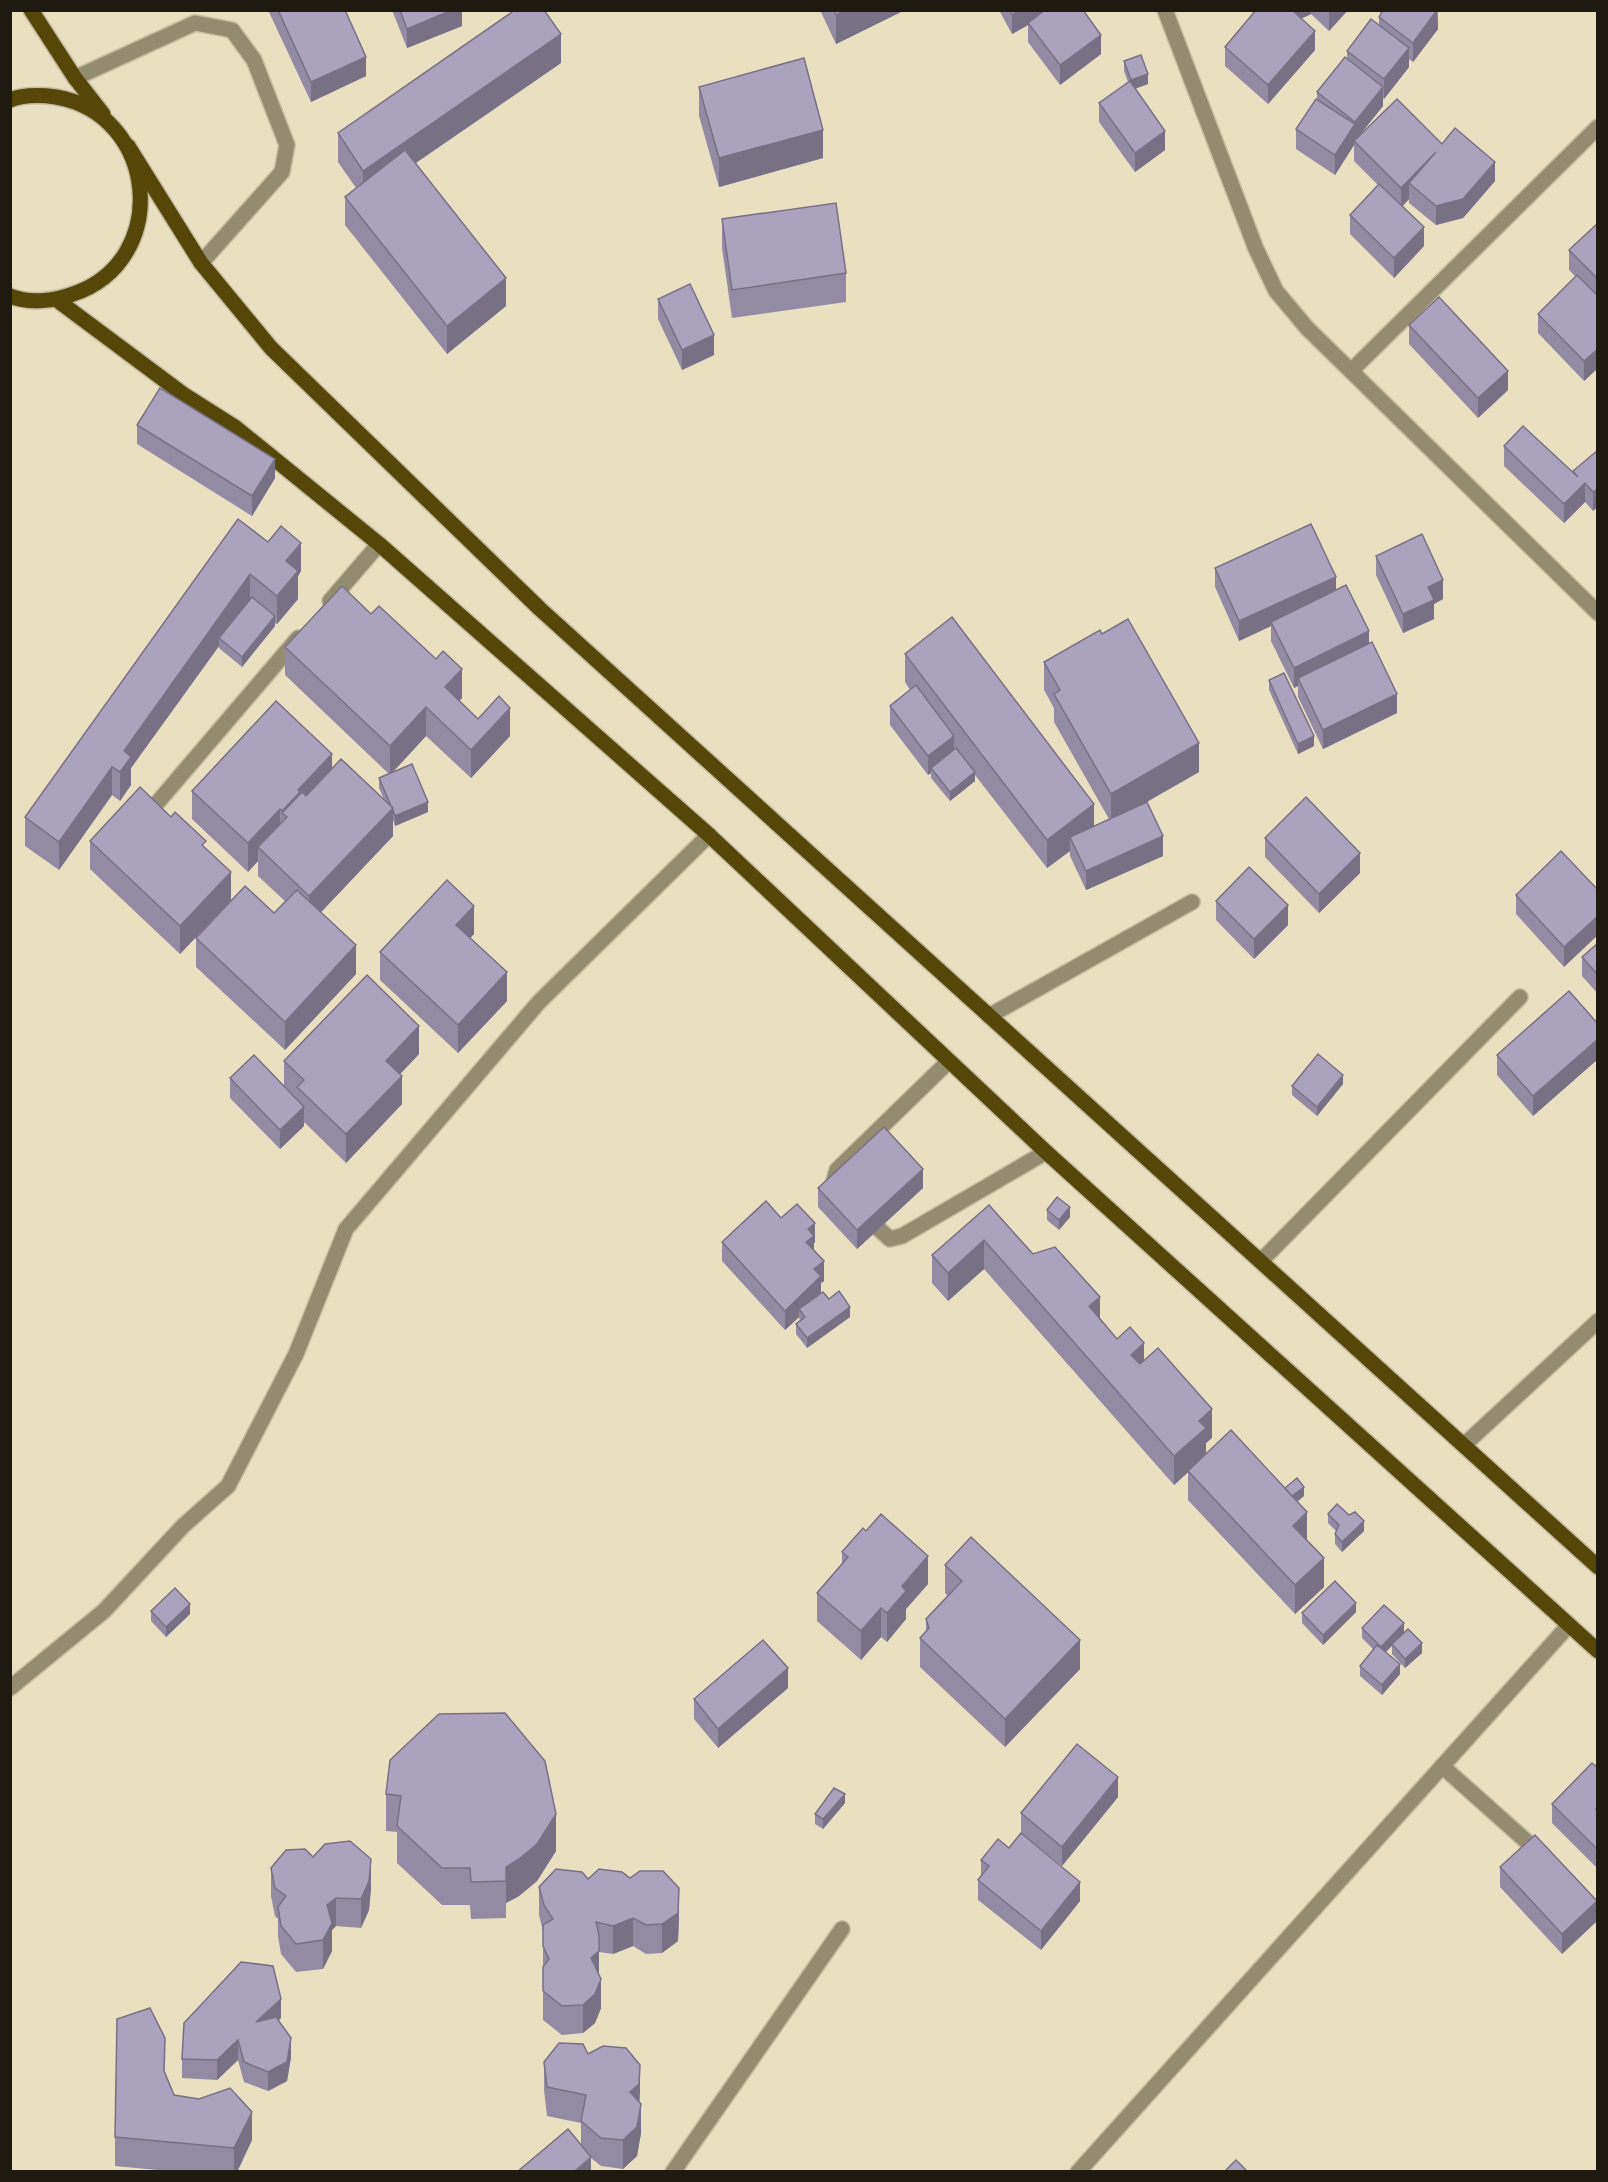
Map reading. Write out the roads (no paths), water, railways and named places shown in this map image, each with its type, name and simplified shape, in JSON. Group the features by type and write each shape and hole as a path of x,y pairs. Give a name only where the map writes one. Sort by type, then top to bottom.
{"main road":[{"path":"31,10 75,78 128,147 201,262 271,348 540,609 1598,1567"},
{"path":"10,100 42,95 68,99 91,110 112,126"},
{"path":"10,296 17,299 57,300 88,290 114,269 132,242 141,210 140,177 128,147"},
{"path":"57,300 183,394 235,427 379,544 709,835 1046,1152 1598,1651"}],"street":[{"path":"1165,10 1256,249 1276,291 1307,328 1598,613"},
{"path":"75,78 195,22 232,30 254,60 287,145 282,172 201,262"},
{"path":"1351,371 1598,127"},
{"path":"158,802 379,544"},
{"path":"10,1688 104,1611 183,1526 228,1486 296,1354 346,1229 539,1002 709,835"},
{"path":"989,1016 1192,902"},
{"path":"1261,1261 1520,997"},
{"path":"837,1190 834,1180 837,1170 948,1062"},
{"path":"879,1229 890,1239 902,1236 1046,1152"},
{"path":"1464,1445 1598,1322"},
{"path":"1078,2172 1569,1625"},
{"path":"1442,1766 1554,1866"},
{"path":"673,2172 843,1929"}]}
